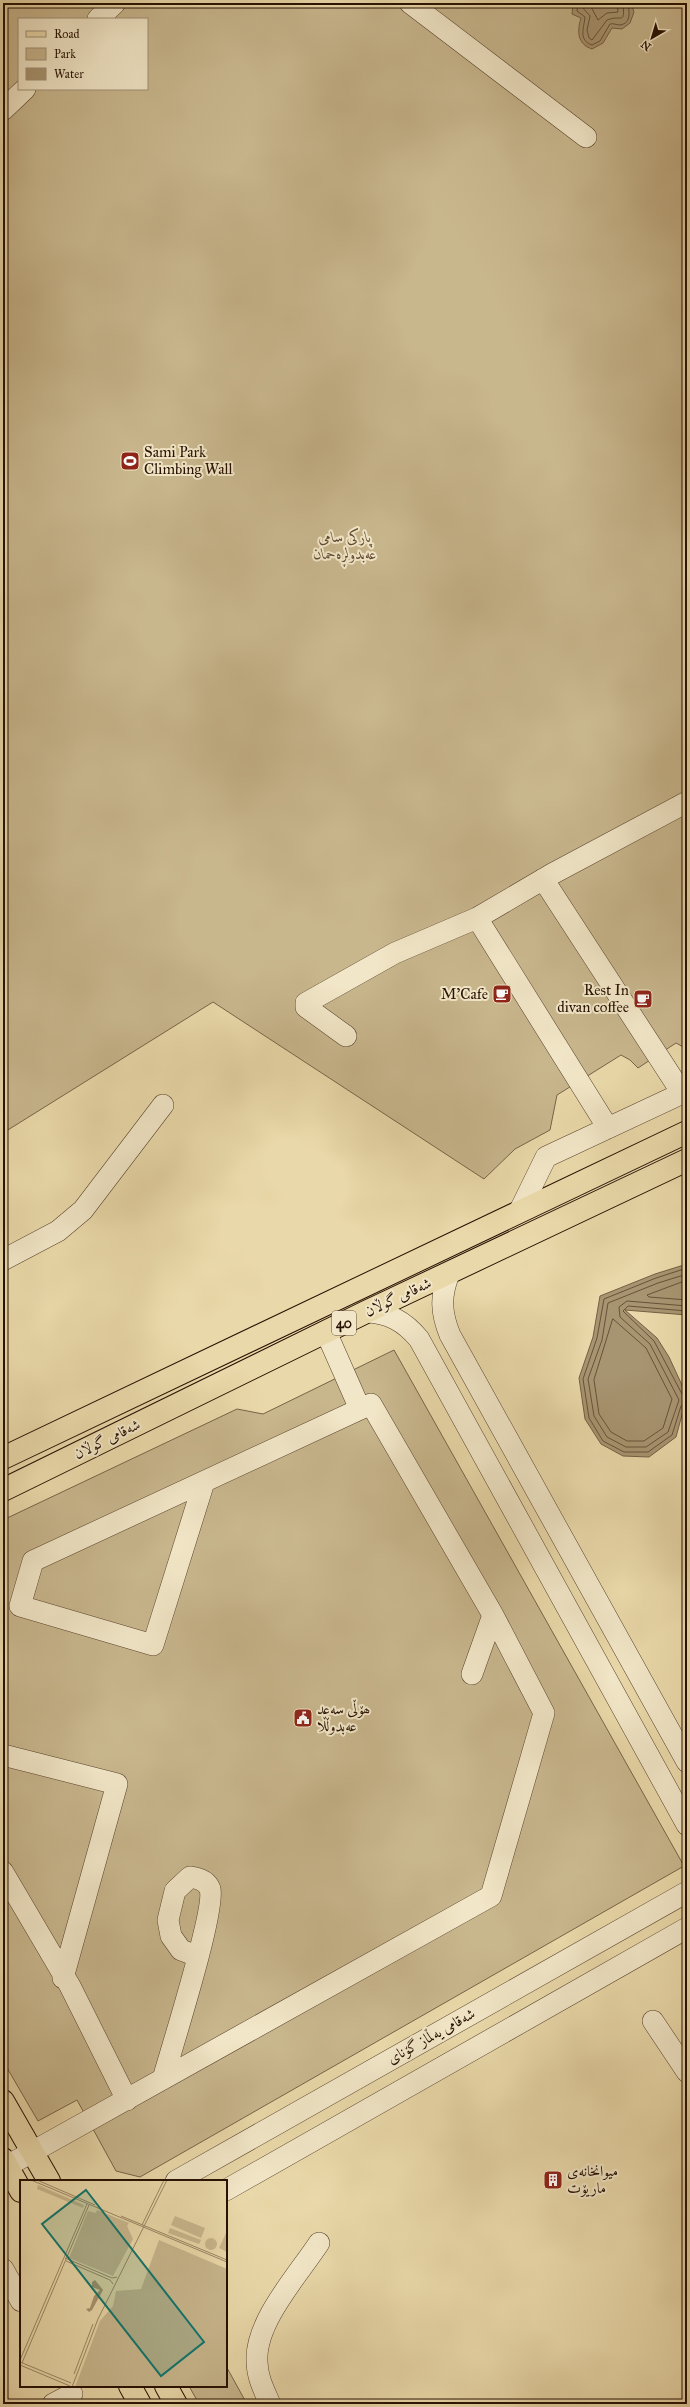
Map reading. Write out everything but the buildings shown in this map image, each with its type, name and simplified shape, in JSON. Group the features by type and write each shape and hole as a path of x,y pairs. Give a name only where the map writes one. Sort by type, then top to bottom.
{"main road":[{"name":"شەقامی گوڵان","path":"3,1458 519,1212 685,1138"},
{"name":"شەقامی گوڵان","path":"3,1490 366,1312 687,1160"},
{"path":"3,2101 48,2180"},
{"path":"5,2162 20,2189"},
{"path":"131,2387 140,2404"},
{"path":"167,2387 176,2404"}],"street":[{"path":"99,18 115,3"},
{"path":"410,3 586,137"},
{"path":"3,110 24,90"},
{"path":"346,1036 316,1016 306,1007 306,1003 395,953 477,918 543,879 687,802"},
{"path":"519,1212 546,1157 684,1092 543,879"},
{"path":"477,918 608,1128"},
{"path":"3,1260 58,1231 83,1210 163,1104"},
{"path":"449,1274 444,1286 442,1302 445,1323 450,1335 687,1762"},
{"path":"366,1312 390,1316 401,1321 411,1329 425,1349 687,1825"},
{"path":"425,1349 426,1336 431,1330 438,1328 445,1330 450,1335"},
{"path":"326,1332 360,1409"},
{"path":"5,2162 31,2152 128,2100 491,1896 544,1713 493,1615 371,1404 33,1561 20,1606 153,1645 204,1482"},
{"path":"472,1674 493,1615"},
{"path":"3,1755 117,1784 63,1978"},
{"path":"3,1872 63,1978 70,1986 128,2100"},
{"name":"شەقامی یەڵماز گۆنای","path":"178,2180 687,1892"},
{"name":"شەقامی یەڵماز گۆنای","path":"227,2189 687,1928"},
{"path":"163,2079 197,1956"},
{"path":"653,2021 687,2072"},
{"path":"270,2404 260,2383 257,2360 260,2338 269,2317 319,2243"},
{"path":"3,2269 20,2299"},
{"path":"53,2404 73,2395"}],"green space":[{"name":"پارکی سامی عەبدولڕەحمان","path":"3,3 687,3 687,1049 676,1043 638,1068 630,1060 621,1055 557,1095 550,1130 515,1149 484,1179 213,1002 3,1133"},
{"path":"394,1350 684,1866 140,2177 116,2171 77,2100 38,2121 3,2061 3,1520 237,1409 263,1414"},
{"path":"227,2368 247,2404 199,2404 190,2387 227,2387"}],"water":[{"path":"573,3 631,3 634,12 630,23 622,29 612,28 603,43 592,49 583,44 579,36 581,18 572,14"},
{"path":"687,1264 687,1315 625,1310 657,1338 669,1357 687,1396 676,1437 649,1457 623,1456 601,1444 585,1419 579,1378 593,1337 600,1296 655,1274"}],"place":[{"name":"Sami Park Climbing Wall","path":"130,461"},
{"name":"M'Cafe","path":"502,994"},
{"name":"Rest In divan coffee","path":"643,999"},
{"name":"ھۆڵی سەعد عەبدوڵڵا","path":"303,1718"},
{"name":"میوانخانەی ماریۆت","path":"553,2180"}]}
